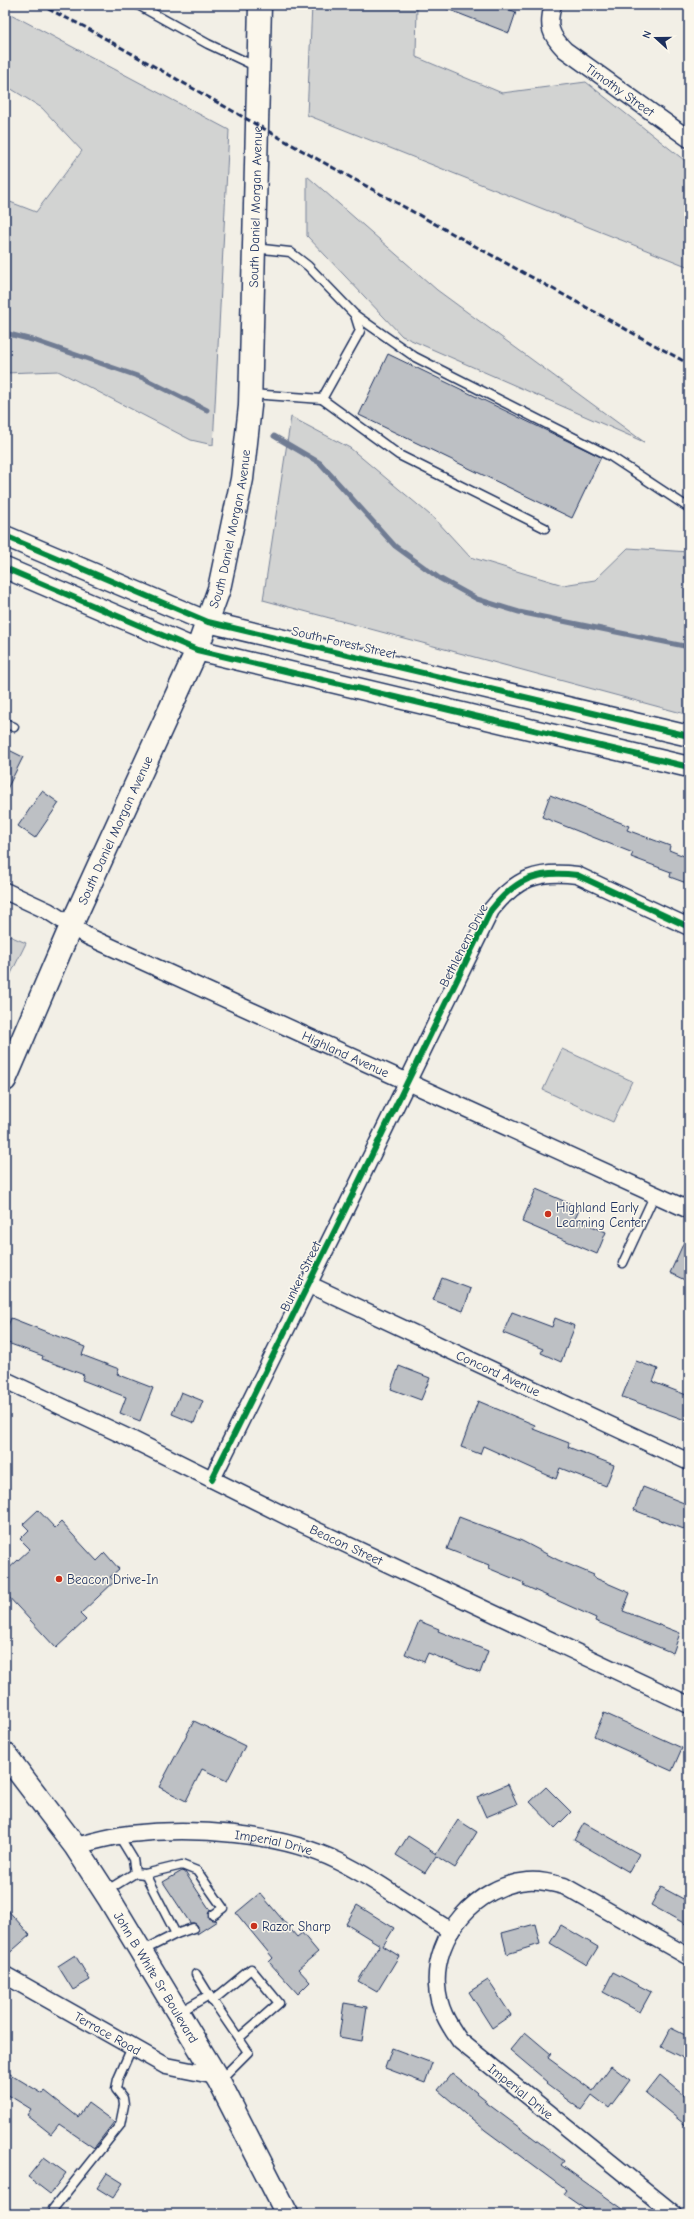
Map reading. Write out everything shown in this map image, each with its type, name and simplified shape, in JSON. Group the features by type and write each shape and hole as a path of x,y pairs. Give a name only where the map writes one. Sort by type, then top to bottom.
{"main road":[{"name":"South Daniel Morgan Avenue","path":"5,1080 71,926 198,650 219,589 233,527 246,455 250,394 260,5"},
{"name":"John B White Sr Boulevard","path":"5,1754 75,1846 142,1951 178,2014 218,2079 287,2214"}],"street":[{"name":"Timothy Street","path":"553,5 551,24 552,38 565,50 689,139"},
{"name":"South Forest Street","path":"5,536 208,622 689,736"},
{"path":"5,568 198,650 689,767"},
{"name":"Bethlehem Drive","path":"408,1082 491,910 503,894 519,882 538,874 557,872 577,875 689,927"},
{"name":"Highland Avenue","path":"5,891 48,911 87,936 689,1210"},
{"name":"Bunker Street","path":"212,1479 408,1082"},
{"name":"Concord Avenue","path":"308,1284 689,1462"},
{"name":"Beacon Street","path":"5,1380 212,1479 292,1520 689,1705"},
{"name":"Imperial Drive","path":"75,1846 120,1836 166,1832 205,1832 276,1841 306,1849 336,1860 364,1874 451,1931"},
{"name":"Imperial Drive","path":"674,2214 460,2041 448,2024 440,2005 437,1985 438,1965 444,1945 451,1931 464,1913 477,1901 493,1891 510,1884 528,1881 546,1882 564,1886 689,1957"},
{"name":"Terrace Road","path":"5,1975 166,2066 218,2079"}],"lane":[{"path":"138,5 208,44 259,68"},
{"path":"253,248 290,252 308,266 356,315 415,357 610,456 689,508"},
{"path":"322,399 360,332 356,315"},
{"path":"250,394 322,399 398,454 544,528"},
{"path":"5,724 14,727"},
{"path":"623,1263 655,1194"},
{"path":"120,1836 133,1860 135,1873"},
{"path":"105,1892 135,1873 145,1874 182,1865 197,1871 223,1908 213,1915"},
{"path":"145,1874 176,1934"},
{"path":"142,1951 176,1934 193,1928"},
{"path":"178,2014 210,1998 251,1969 279,2003 239,2038"},
{"path":"196,1974 210,1998 248,2052 218,2079"},
{"path":"54,2209 120,2125 124,2105 123,2098 116,2089 118,2079 132,2047"}],"shaded area":[{"path":"312,5 417,5 416,57 502,93 586,82 689,164 689,267 307,115"},
{"path":"5,11 229,130 213,445 191,440 58,371 5,373 5,200 36,212 82,151 42,108 5,85"},
{"path":"307,176 437,290 644,442 402,336 307,236"},
{"path":"291,417 350,448 436,520 470,557 563,585 595,580 628,548 689,552 689,715 263,600"},
{"path":"5,934 26,943 5,986"},
{"path":"562,1049 632,1081 613,1122 543,1090"}],"building":[{"path":"437,5 497,5 516,12 509,33"},
{"path":"388,354 601,457 572,518 359,415"},
{"path":"5,748 23,757 5,793"},
{"path":"42,791 59,803 35,838 18,826"},
{"path":"550,795 629,826 627,830 670,846 669,850 689,858 689,884 670,877 671,872 631,857 633,853 542,817"},
{"path":"536,1189 580,1208 575,1219 606,1232 597,1254 522,1222"},
{"path":"689,1231 689,1282 670,1273"},
{"path":"442,1278 471,1289 463,1311 433,1300"},
{"path":"512,1312 552,1327 555,1318 575,1326 561,1362 541,1353 543,1349 503,1333"},
{"path":"11,1318 85,1347 82,1355 119,1369 117,1374 153,1388 140,1421 120,1413 126,1397 82,1380 84,1375 42,1359 43,1356 5,1342 5,1333"},
{"path":"636,1361 658,1369 653,1382 689,1396 689,1411 685,1420 622,1397"},
{"path":"399,1366 430,1378 421,1400 391,1389"},
{"path":"181,1392 203,1401 194,1423 172,1414"},
{"path":"478,1401 535,1425 533,1429 569,1443 568,1447 614,1465 606,1486 560,1468 556,1479 483,1446 480,1454 461,1447"},
{"path":"643,1487 689,1505 689,1531 634,1510"},
{"name":"Beacon Drive-In","path":"38,1510 55,1528 61,1522 97,1561 105,1553 119,1569 110,1577 115,1581 80,1614 86,1620 56,1648 5,1593 5,1572 30,1549 20,1539 29,1530 23,1524"},
{"path":"459,1517 522,1541 558,1560 594,1575 593,1577 630,1593 623,1611 680,1633 673,1653 595,1621 596,1618 523,1585 524,1583 488,1568 489,1565 447,1549"},
{"path":"419,1621 439,1629 438,1631 488,1651 480,1673 428,1653 424,1662 405,1654"},
{"path":"604,1713 682,1748 672,1771 594,1736"},
{"path":"194,1721 245,1746 227,1781 202,1769 186,1801 159,1787"},
{"path":"508,1784 517,1804 486,1817 477,1797"},
{"path":"546,1787 571,1812 555,1828 530,1802"},
{"path":"458,1820 477,1832 455,1868 436,1856 425,1873 396,1855 408,1836 436,1854"},
{"path":"584,1823 639,1854 629,1872 574,1840"},
{"path":"182,1871 185,1872 210,1910 208,1918 217,1921 197,1934 198,1926 194,1923 190,1923 163,1882"},
{"path":"661,1887 689,1902 689,1926 651,1905"},
{"path":"260,1893 297,1937 302,1933 318,1952 298,1969 310,1982 298,1994 269,1962 273,1958 236,1913"},
{"path":"357,1905 394,1928 383,1946 399,1956 377,1992 358,1981 380,1945 346,1924"},
{"path":"5,1907 30,1935 5,1957"},
{"path":"535,1924 540,1944 507,1954 502,1933"},
{"path":"561,1925 598,1947 587,1965 550,1943"},
{"path":"75,1955 90,1980 73,1990 58,1966"},
{"path":"613,1972 651,1992 640,2012 603,1992"},
{"path":"488,1980 511,2015 492,2028 469,1992"},
{"path":"344,2003 367,2007 362,2041 339,2037"},
{"path":"671,2028 689,2037 689,2061 661,2047"},
{"path":"525,2032 551,2054 548,2058 593,2091 611,2066 630,2080 609,2108 592,2095 581,2110 546,2084 548,2082 510,2050"},
{"path":"392,2048 432,2063 425,2083 385,2068"},
{"path":"5,2071 43,2094 45,2091 78,2117 88,2103 114,2122 94,2148 59,2124 51,2134 27,2115 31,2109 5,2093"},
{"path":"452,2073 486,2100 484,2101 564,2161 561,2165 630,2214 592,2214 563,2194 566,2190 485,2130 438,2090"},
{"path":"660,2075 689,2099 689,2128 646,2093"},
{"path":"44,2157 66,2173 50,2194 28,2177"},
{"path":"107,2173 123,2183 113,2198 97,2188"}],"waterway":[{"path":"5,333 36,341 143,378 207,410"},
{"path":"274,436 320,463 395,546 439,578 477,599 519,612 689,647"}],"railway":[{"path":"40,5 85,27 310,155 689,364"}],"cycle path":[{"path":"5,536 208,622 689,736"},
{"path":"5,568 197,650 689,767"},
{"path":"212,1479 491,910 500,899 519,884 539,875 577,875 689,927"}],"place":[{"name":"Highland Early Learning Center","path":"548,1214"},
{"name":"Beacon Drive-In","path":"59,1579"},
{"name":"Razor Sharp","path":"254,1926"}]}
